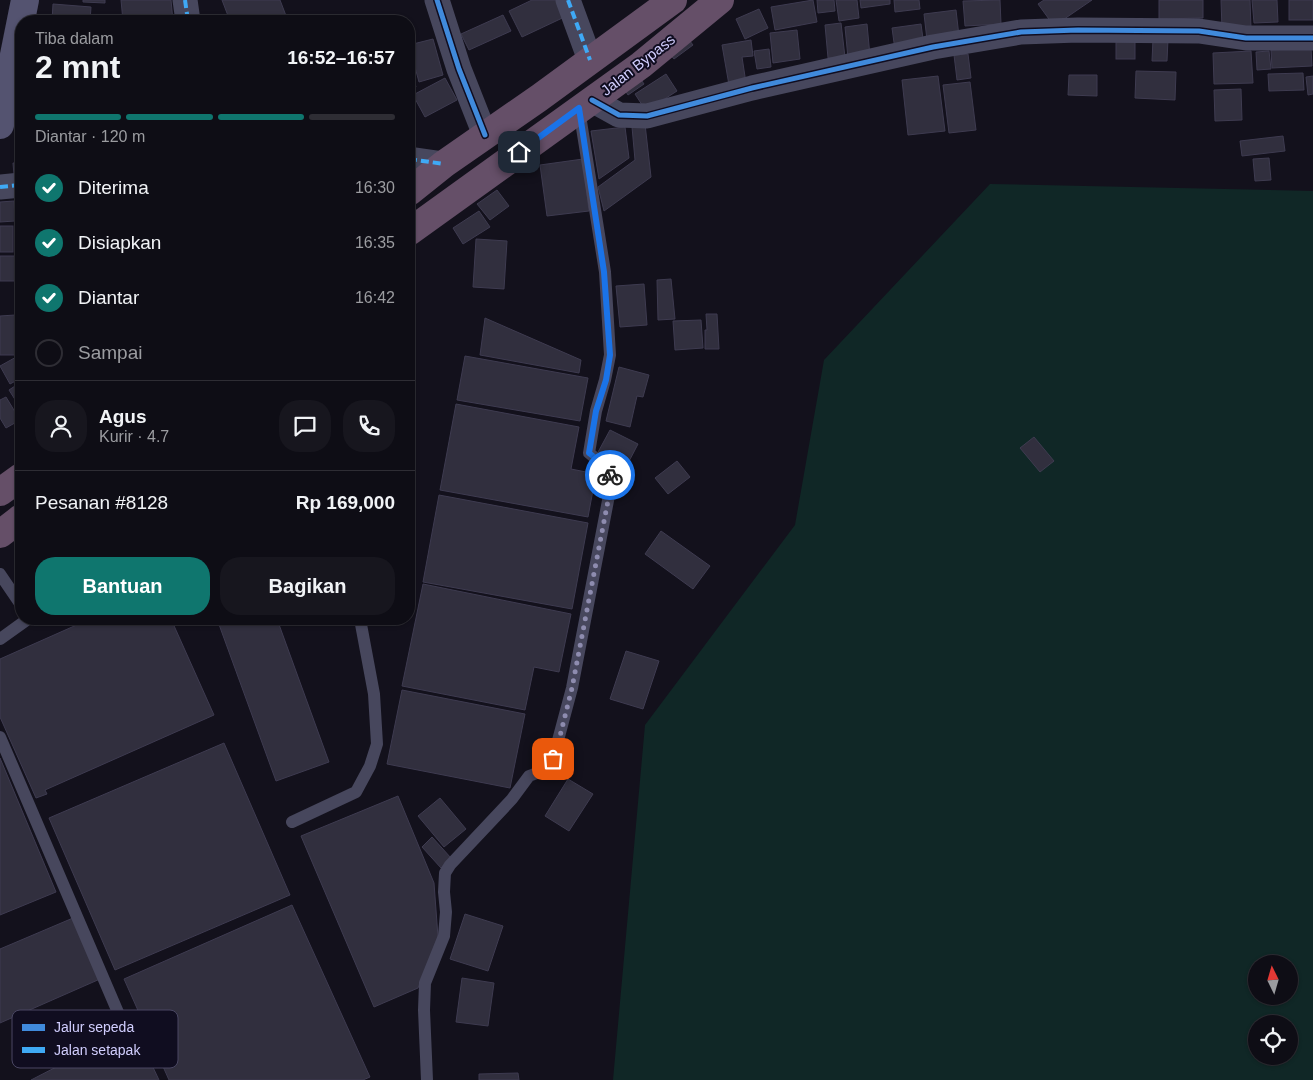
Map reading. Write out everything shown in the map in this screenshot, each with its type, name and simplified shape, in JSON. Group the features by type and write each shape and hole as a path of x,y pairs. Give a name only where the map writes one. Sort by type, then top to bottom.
{"highway":[{"name":"Jalan Bypass","path":"415,187 444,164 539,98 673,0"},
{"name":"Jalan Bypass","path":"415,228 641,65 720,0"},
{"path":"0,492 15,481"},
{"path":"0,534 15,523"}],"main road":[{"path":"22,15 25,0"},
{"path":"0,125 15,50"}],"street":[{"path":"185,0 187,15"},
{"path":"437,0 485,135"},
{"path":"568,0 590,60"},
{"path":"586,104 618,115 647,116 752,88 934,47 1022,32 1078,30 1199,31 1246,38 1313,38"},
{"path":"415,160 444,164"},
{"path":"0,187 15,186"}],"lane":[{"path":"427,1080 424,1010 425,983 444,936 446,912 445,873 450,865 512,799 529,776 545,770 550,766 553,759 572,688 611,485 610,474 603,464 589,453 596,411 606,380 610,355 604,272 586,104"},
{"path":"0,574 15,596"},
{"path":"0,639 20,625"},
{"path":"292,822 356,792 370,766 377,744 377,734 374,694 361,625"},
{"path":"0,737 117,1010"}],"green space":[{"path":"990,184 1313,191 1313,1080 613,1080 645,725 795,525 824,360"}],"building":[{"path":"83,0 105,0 105,3 83,2"},
{"path":"121,0 171,0 172,15 122,15"},
{"path":"222,0 280,0 286,15 228,15"},
{"path":"532,0 567,0 573,13 522,37 509,11"},
{"path":"813,0 817,22 775,30 771,7"},
{"path":"817,0 834,0 835,11 818,13"},
{"path":"836,0 857,0 859,18 839,21"},
{"path":"860,0 890,0 890,4 861,8"},
{"path":"894,0 919,0 920,9 895,12"},
{"path":"1000,0 1001,24 965,26 963,1"},
{"path":"1044,0 1092,0 1054,26 1038,4"},
{"path":"1159,0 1203,0 1203,18 1159,19"},
{"path":"1221,0 1250,0 1251,28 1222,29"},
{"path":"1252,0 1277,0 1278,22 1254,23"},
{"path":"1289,0 1313,0 1313,20 1289,20"},
{"path":"53,4 91,7 90,15 52,15"},
{"path":"759,9 768,28 745,39 736,19"},
{"path":"956,10 959,36 927,40 924,14"},
{"path":"503,15 511,31 469,50 461,34"},
{"path":"841,23 845,57 828,58 825,25"},
{"path":"867,24 870,56 848,58 845,27"},
{"path":"921,24 924,46 895,50 892,28"},
{"path":"797,30 800,59 773,63 770,33"},
{"path":"686,36 693,45 674,59 667,51"},
{"path":"433,39 443,75 419,82 415,67 415,44"},
{"path":"1153,39 1168,39 1167,61 1152,61"},
{"path":"751,40 753,56 742,57 746,83 729,85 722,45"},
{"path":"1116,41 1135,41 1135,59 1116,59"},
{"path":"1311,48 1312,66 1272,68 1271,50"},
{"path":"769,49 771,67 757,69 754,51"},
{"path":"1251,51 1253,83 1214,84 1213,53"},
{"path":"1269,51 1271,69 1257,70 1256,52"},
{"path":"968,54 971,78 957,80 954,55"},
{"path":"1136,71 1176,72 1175,100 1135,98"},
{"path":"1303,73 1304,90 1269,91 1268,74"},
{"path":"666,74 677,91 646,111 635,94"},
{"path":"638,75 644,84 628,95 622,85"},
{"path":"1069,75 1097,75 1097,96 1068,95"},
{"path":"938,76 945,131 908,135 902,80"},
{"path":"1313,76 1313,94 1308,95 1306,77"},
{"path":"445,78 457,100 425,117 415,99 415,94"},
{"path":"970,82 976,130 949,133 943,85"},
{"path":"1241,89 1242,120 1215,121 1214,90"},
{"path":"645,124 651,177 604,211 598,187 635,160 632,127"},
{"path":"625,127 629,158 599,179 591,131"},
{"path":"1283,136 1285,151 1242,156 1240,141"},
{"path":"1269,158 1271,180 1255,181 1253,159"},
{"path":"583,159 589,211 547,216 540,165"},
{"path":"13,163 15,163 15,175"},
{"path":"497,190 509,206 490,220 477,204"},
{"path":"14,201 15,221 0,222 0,202"},
{"path":"479,211 490,227 463,244 453,228"},
{"path":"0,226 13,226 13,252 0,252"},
{"path":"476,239 507,241 504,289 473,287"},
{"path":"0,256 15,256 15,281 0,281"},
{"path":"671,279 675,319 658,320 657,280"},
{"path":"644,284 647,325 620,327 616,286"},
{"path":"706,314 717,314 719,349 705,349"},
{"path":"15,315 15,355 0,355 0,316"},
{"path":"485,318 581,360 579,373 480,355"},
{"path":"701,320 703,348 675,350 673,321"},
{"path":"465,356 588,378 580,421 457,400"},
{"path":"15,358 15,381 10,384 0,366"},
{"path":"619,367 649,375 643,397 637,396 630,427 606,421"},
{"path":"15,386 15,400 9,390"},
{"path":"6,397 15,412 15,423 6,428 0,418 0,400"},
{"path":"456,404 579,427 571,469 596,474 588,517 440,490"},
{"path":"610,430 638,444 625,469 597,454"},
{"path":"1034,437 1054,461 1040,472 1020,448"},
{"path":"677,461 690,477 668,494 655,478"},
{"path":"439,495 588,523 572,609 423,582"},
{"path":"661,531 710,566 693,589 645,554"},
{"path":"423,584 571,614 559,672 534,667 525,710 402,686"},
{"path":"76,625 174,625 214,715 45,790 47,794 36,798 0,717 0,659"},
{"path":"219,625 279,625 329,762 276,781"},
{"path":"626,651 659,661 643,709 610,699"},
{"path":"402,690 525,714 510,788 387,764"},
{"path":"224,743 290,895 115,970 49,818"},
{"path":"0,758 56,892 0,915"},
{"path":"568,779 593,794 569,831 545,816"},
{"path":"398,796 434,883 438,937 418,988 374,1007 301,836"},
{"path":"440,798 466,829 444,847 418,816"},
{"path":"432,837 451,858 441,868 422,847"},
{"path":"292,905 370,1077 363,1080 169,1080 164,1068 178,1068 178,1010 138,1010 124,979"},
{"path":"465,914 503,926 488,971 450,959"},
{"path":"73,918 100,979 30,1010 12,1010 12,1018 0,1023 0,949"},
{"path":"462,978 494,983 488,1026 456,1022"},
{"path":"54,1068 153,1068 159,1080 31,1080"},
{"path":"518,1073 519,1080 479,1080 479,1074"}],"marked path":[{"path":"185,0 187,15"},
{"path":"568,0 590,60"},
{"path":"415,160 444,164"},
{"path":"0,187 15,186"}],"cycle path":[{"path":"437,0 459,69 485,135"},
{"path":"592,100 619,115 647,116 752,88 933,47 1021,32 1078,30 1199,31 1246,38 1313,38"}],"way so far":[{"path":"553,759 572,688 611,485 610,475"}],"route":[{"path":"519,152 579,108 604,272 610,355 606,380 596,411 589,453 603,464 610,475"}]}
